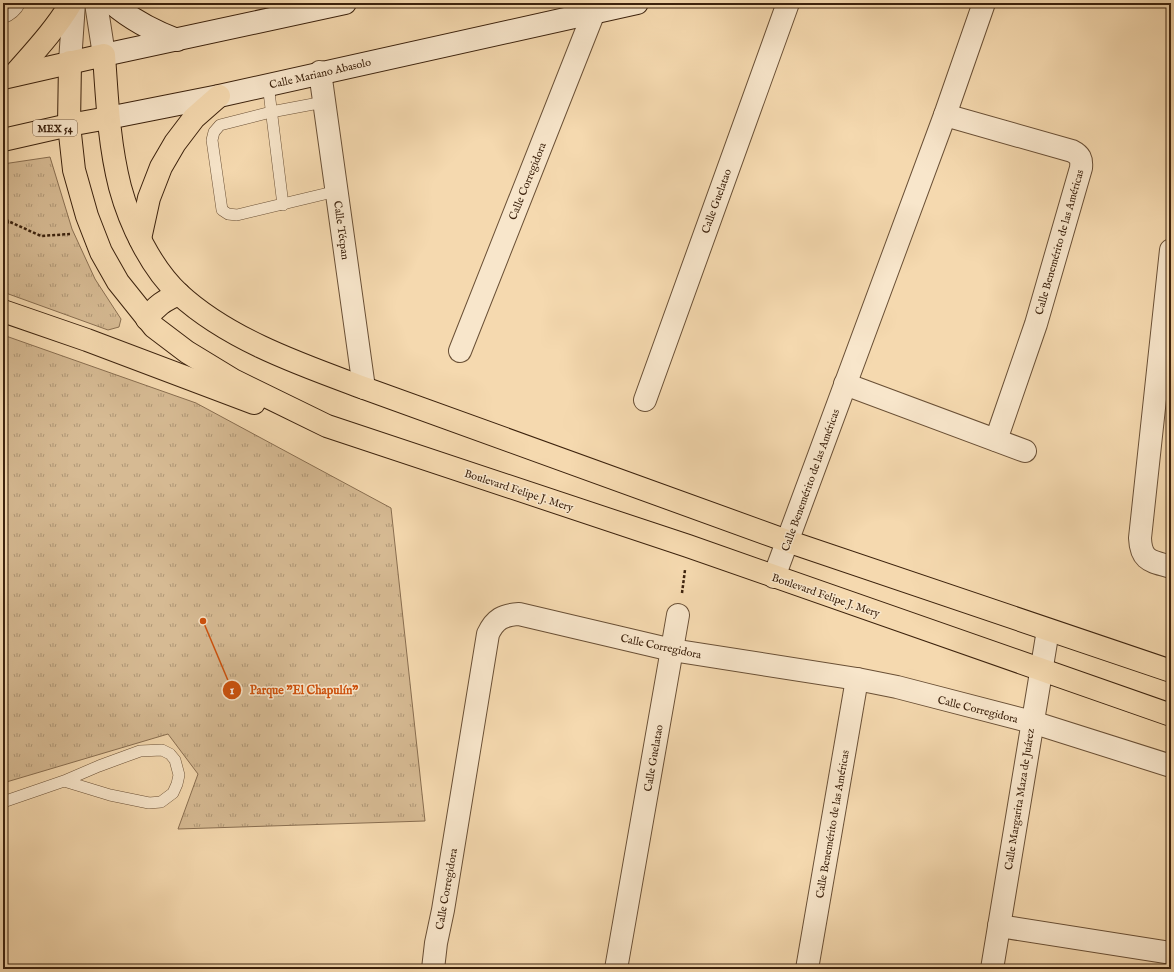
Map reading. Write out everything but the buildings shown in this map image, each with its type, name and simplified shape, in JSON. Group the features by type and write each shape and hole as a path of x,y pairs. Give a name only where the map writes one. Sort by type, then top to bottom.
{"main road":[{"path":"8,77 47,38 71,3"},
{"path":"8,77 104,55 108,118 113,154 120,187 128,212 140,239 156,267 179,294 197,309 221,325 262,347 364,388 787,540 1171,671"},
{"name":"Boulevard Felipe J. Mery","path":"70,62 69,125 74,170 87,216 102,252 118,282 154,327 187,352 233,380 327,426 688,546 1171,715"},
{"path":"140,239 149,198 161,167 175,143 194,118 218,96"},
{"name":"Calle Mariano Abasolo","path":"3,140 108,118"},
{"path":"147,319 153,309 159,304 168,298 179,294"},
{"path":"3,311 87,340 240,399 327,426"}],"street":[{"path":"70,62 74,3"},
{"path":"96,3 104,55 345,3"},
{"path":"112,3 140,24 155,32 177,40"},
{"name":"Calle Mariano Abasolo","path":"108,118 218,96 320,72 637,3"},
{"name":"Calle Guelatao","path":"645,400 788,3"},
{"name":"Calle Benemérito de las Américas","path":"774,577 945,115 984,3"},
{"name":"Calle Corregidora","path":"460,351 594,12"},
{"name":"Calle Técpan","path":"320,72 364,388"},
{"name":"Calle Benemérito de las Américas","path":"945,115 1072,150 1080,156 1082,161 1082,168 1036,324 996,440"},
{"path":"1171,250 1140,538 1140,548 1150,561 1171,567"},
{"path":"845,384 1025,451"},
{"name":"Calle Corregidora","path":"434,969 436,943 444,903 488,634 492,626 499,619 508,615 519,614 672,650 857,679 897,687 1032,722 1171,766"},
{"name":"Calle Guelatao","path":"616,969 678,615"},
{"name":"Calle Margarita Maza de Juárez","path":"992,969 1040,668 1048,630"},
{"name":"Calle Benemérito de las Américas","path":"807,969 857,679"},
{"path":"999,926 1171,953"}],"lane":[{"path":"3,18 15,11 20,3"},
{"path":"268,84 283,205"},
{"path":"324,102 271,112 220,125 214,132 212,140 222,210 228,214 237,215 337,192"},
{"path":"3,802 64,781 140,750 162,750 170,754 175,760 179,775 177,784 170,796 161,802 149,803 110,795 64,781"}],"path":[{"path":"3,218 41,236 66,235 92,228"},
{"path":"3,242 8,221"},
{"path":"678,615 688,546"}],"green space":[{"path":"50,157 72,229 95,279 121,319 119,327 108,330 3,292 3,164"},
{"path":"3,335 196,403 391,508 425,821 178,829 198,774 168,734 3,783"}],"place":[{"name":"Parque \"El Chapulín\"","path":"203,621"}]}
